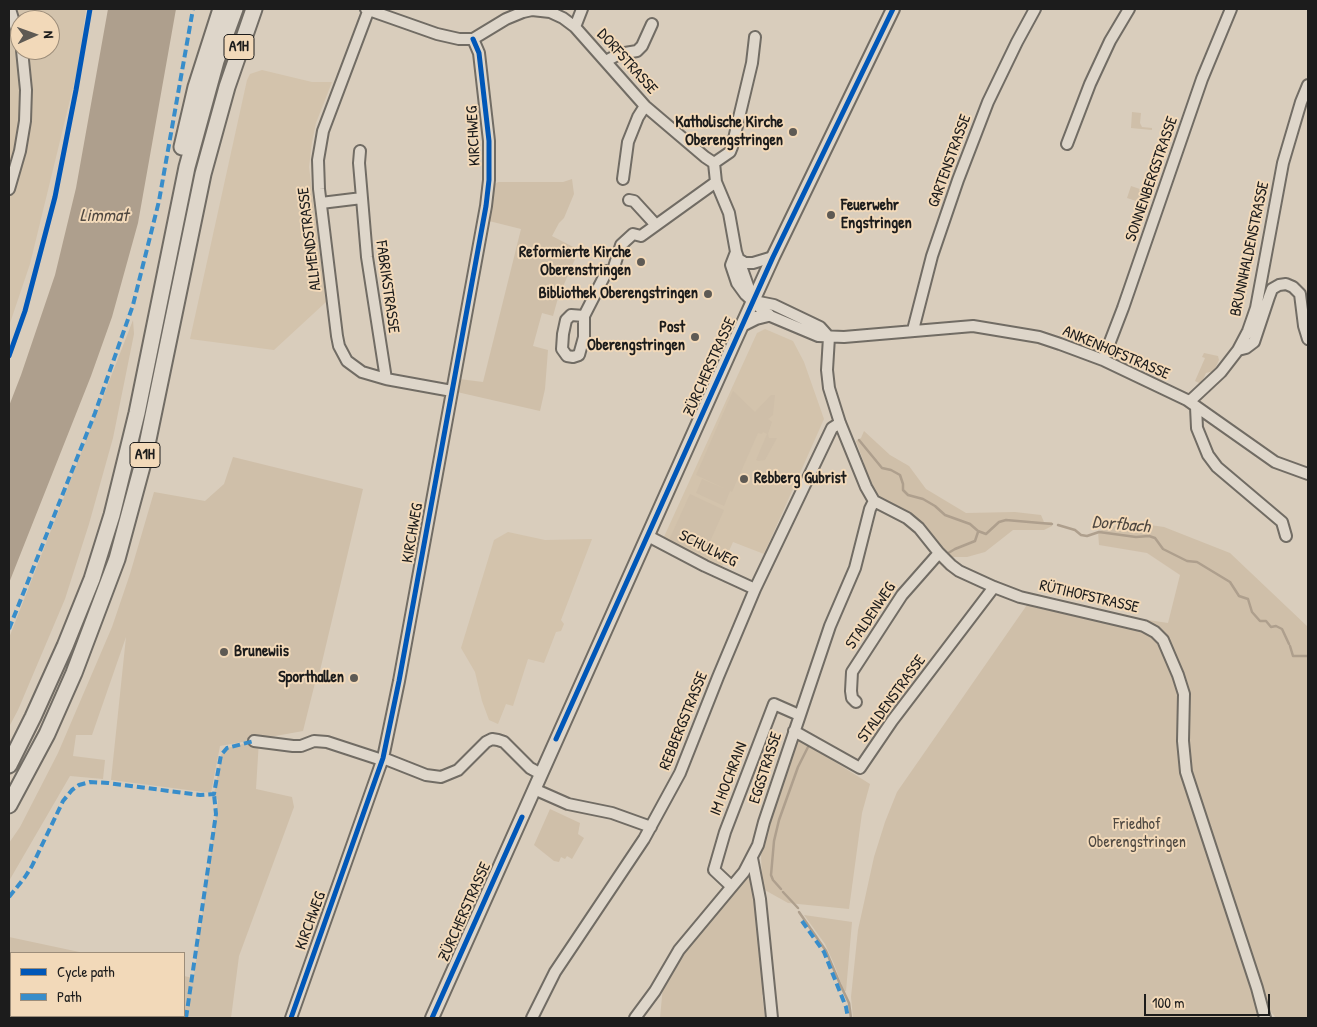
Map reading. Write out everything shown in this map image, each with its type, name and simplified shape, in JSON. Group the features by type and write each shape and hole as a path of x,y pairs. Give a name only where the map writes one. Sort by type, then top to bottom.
{"highway":[{"path":"150,346 186,125 202,64 221,9"},
{"name":"A1H","path":"9,764 54,671 92,579 112,514 126,459 194,140 216,61 235,9"},
{"name":"A1H","path":"9,805 47,734 74,673 117,558 137,492 203,174 229,79 254,9"}],"main road":[{"name":"ZÜRCHERSTRASSE","path":"432,1018 773,257 893,9"},
{"path":"742,325 756,318 768,315"}],"street":[{"path":"368,9 448,38 473,39"},
{"name":"ALLMENDSTRASSE","path":"368,9 322,131 318,173 339,346 354,367 372,376 452,391"},
{"path":"576,27 582,9"},
{"name":"GARTENSTRASSE","path":"913,330 932,256 973,141 988,102 1016,42 1035,9"},
{"path":"1067,144 1090,84 1110,41 1128,9"},
{"name":"SONNENBERGSTRASSE","path":"1103,360 1123,308 1202,79 1231,9"},
{"name":"DORFSTRASSE","path":"473,39 506,19 523,12 532,10 550,12 563,18 576,27 645,106 704,157 714,163"},
{"path":"606,61 619,54 637,51 642,46 652,24"},
{"path":"754,37 752,63 732,147 730,152 714,163 716,182 729,213 738,256 754,301 768,315 818,336 829,337"},
{"name":"KIRCHWEG","path":"291,1018 382,759 400,672 484,220 489,180 489,141 485,98 479,53 473,39"},
{"path":"9,189 18,158 25,121 26,90 23,60"},
{"name":"BRUNNHALDENSTRASSE","path":"1193,404 1222,372 1238,350 1248,331 1256,308 1283,163 1308,85"},
{"path":"623,179 628,142 638,117 645,106"},
{"name":"FABRIKSTRASSE","path":"360,151 359,163 367,257 386,379"},
{"path":"584,316 607,271 614,268 621,244 632,234 640,236 716,182"},
{"path":"321,203 362,198"},
{"path":"629,200 634,201 656,225"},
{"path":"738,256 753,264 773,257"},
{"path":"1238,350 1246,348 1254,342 1272,289 1279,285 1286,284 1293,287 1300,294 1304,326 1308,339"},
{"path":"754,301 774,305 820,327 829,337 827,370 829,388 840,423 866,487 874,501"},
{"name":"ANKENHOFSTRASSE","path":"829,337 973,326 1009,331 1060,344 1103,360 1193,404 1276,462 1308,474"},
{"path":"1193,404 1197,428 1208,455 1218,467 1282,522 1286,536"},
{"name":"REBBERGSTRASSE","path":"532,1018 555,972 651,827 680,773 755,589 832,428 840,423"},
{"name":"RÜTIHOFSTRASSE","path":"874,501 907,518 919,528 939,553 959,571 1020,597 1144,626 1155,632 1163,640 1184,694 1183,741 1186,772 1254,979 1264,1018"},
{"name":"EGGSTRASSE","path":"635,1018 656,991 679,950 744,872 752,858 758,845 799,715 830,626 855,568 868,514 874,501"},
{"name":"SCHULWEG","path":"648,536 755,589"},
{"name":"STALDENWEG","path":"856,702 852,698 851,691 852,672 902,595 939,553"},
{"name":"STALDENSTRASSE","path":"794,731 860,768 892,721 994,587"},
{"name":"IM HOCHRAIN","path":"731,886 714,870 725,832 774,704 799,715"},
{"path":"254,741 293,746 301,746 314,741 327,742 426,775 441,777 458,770 486,742 492,739 504,742 530,768 541,774"},
{"path":"534,789 568,804 612,813 651,827"},
{"path":"752,858 758,887 772,1013"}],"shaded area":[{"path":"9,9 86,9 78,67 30,264 9,326"},
{"path":"262,70 312,82 332,82 316,123 309,167 326,302 274,350 190,339 247,80 250,74"},
{"name":"Rebberg Gubrist","path":"765,329 793,341 804,362 824,419 764,554 733,542 721,569 663,539 757,333"},
{"path":"508,532 545,540 592,539 561,620 564,624 561,631 556,632 544,663 528,659 513,706 506,704 498,724 489,720 475,672 461,648 494,540"}],"green space":[{"path":"1132,112 1141,113 1140,123 1142,127 1152,128 1152,130 1131,128"},
{"path":"572,179 574,194 564,218 552,236 579,250 558,298 553,316 542,313 533,346 548,350 545,389 540,411 457,392 459,379 483,382 521,229 485,220 492,186 498,182 563,182"},
{"path":"1131,186 1143,190 1139,202 1127,198"},
{"path":"133,320 134,334 113,438 89,524 65,599 9,727 9,638"},
{"path":"1204,353 1218,356 1219,360 1214,371 1206,373 1201,384 1195,381 1205,358 1202,357"},
{"path":"733,391 755,412 771,395 775,395 773,415 768,419 772,422 768,434 769,438 777,438 765,460 758,461 756,460 767,434 763,432 762,434 758,433 732,492 696,475"},
{"path":"864,431 890,455 909,466 926,489 966,513 1015,512 1041,515 1044,522 1052,522 1052,526 1044,530 1013,530 985,552 967,557 947,557 874,492 861,464 864,463 856,441 861,438"},
{"name":"Brunewiis","path":"233,457 363,489 318,679 316,679 303,731 220,746 211,793 111,780 126,637 92,735 76,735 73,756 105,760 103,779 70,776 9,881 9,843 20,827 58,753 112,627 154,492 205,501 224,484"},
{"path":"702,479 730,491 724,506 696,493"},
{"path":"690,494 724,510 704,555 669,540"},
{"name":"Friedhof Oberengstringen","path":"1129,522 1164,527 1230,553 1308,627 1308,1018 1276,1018 1263,1002 1262,1018 853,1018 851,997 858,930 874,857 897,792 1029,602 1168,623 1180,575 1147,553 1099,545 1098,531"},
{"path":"797,738 870,784 862,813 849,909 788,903 763,889 761,853 769,821"},
{"path":"259,740 256,789 292,797 294,807 239,956 231,1018 9,1018 9,937 79,952 10,952 10,1017 185,1017 185,976 193,978 194,975 218,800 214,794 221,755 227,748"},
{"path":"550,809 580,823 578,834 584,838 572,859 567,856 565,859 561,857 559,862 554,861 534,845"},
{"path":"746,876 752,881 765,1018 660,1018 663,986 692,940"},
{"path":"804,915 852,922 846,991 844,991 825,944"}],"water":[{"name":"Limmat","path":"108,9 176,9 138,223 112,317 91,376 9,583 9,406 55,275 76,188"}],"waterway":[{"name":"Dorfbach","path":"859,440 882,468 900,475 903,490 908,495 923,499 945,515 970,524 978,531 986,534 999,522 1006,520 1052,524"},
{"name":"Dorfbach","path":"1058,525 1087,536 1099,532 1155,538 1163,549 1187,561 1197,562 1230,582 1239,596 1248,599 1252,612 1260,621 1266,621 1271,627 1276,626 1282,629 1289,644"},
{"path":"945,555 975,541 978,532"},
{"name":"Dorfbach","path":"1290,646 1293,656 1308,656"},
{"path":"781,889 771,875 774,841 779,820 798,767 810,743"},
{"path":"783,892 798,908"},
{"path":"799,912 826,951 849,1003 851,1018"}],"marked path":[{"path":"9,629 95,413 133,305 159,201 193,9"},
{"path":"9,897 32,866 63,801 79,785 90,782 108,783 200,795 214,794 221,755 227,748 254,741"},
{"path":"186,1018 216,814 214,794"},
{"path":"802,921 824,952 846,1007 848,1018"}],"cycle path":[{"path":"9,356 25,311 55,197 90,9"},
{"path":"556,739 773,257 893,9"},
{"path":"291,1018 383,758 399,681 486,206 489,180 489,141 479,53 473,39"},
{"path":"432,1018 522,817"}],"place":[{"name":"Katholische Kirche Oberengstringen","path":"793,132"},
{"name":"Feuerwehr Engstringen","path":"831,215"},
{"name":"Reformierte Kirche Oberenstringen","path":"641,262"},
{"name":"Bibliothek Oberengstringen","path":"708,294"},
{"name":"Post Oberengstringen","path":"695,337"},
{"name":"Rebberg Gubrist","path":"744,479"},
{"name":"Brunewiis","path":"224,652"},
{"name":"Sporthallen","path":"354,678"}]}
